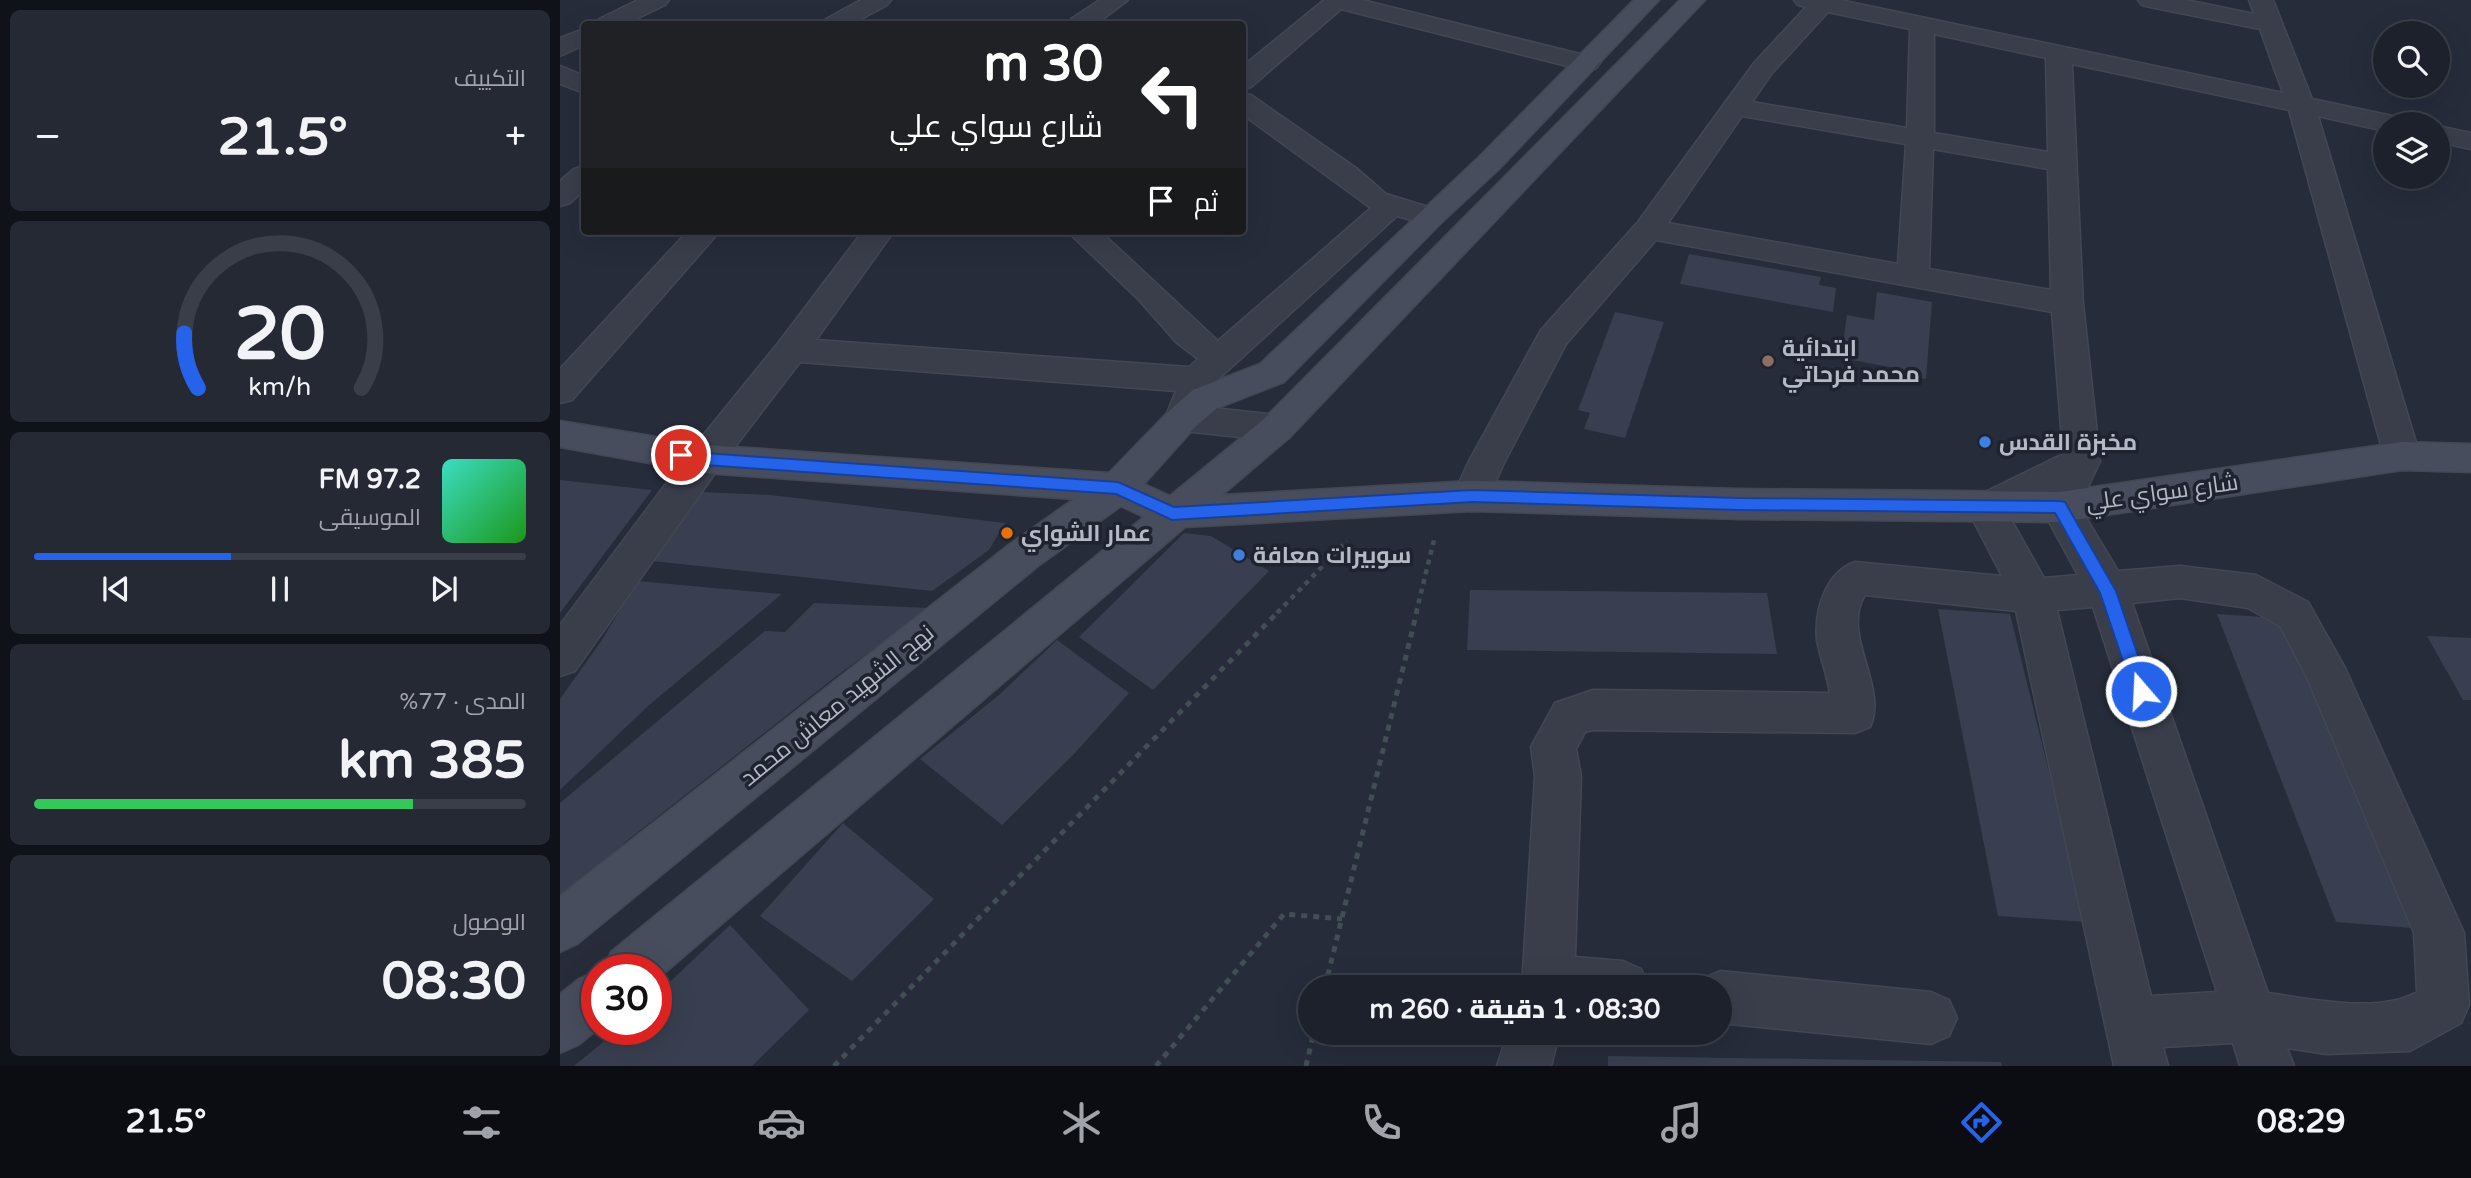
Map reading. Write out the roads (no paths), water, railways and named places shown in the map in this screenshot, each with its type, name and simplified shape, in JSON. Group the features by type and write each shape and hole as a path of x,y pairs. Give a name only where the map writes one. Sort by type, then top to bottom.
{"main road":[{"name":"نهج الشهيد معاش محمد","path":"560,927 1024,555 1118,488 1183,418 1205,399 1272,373 1430,217 1489,163 1647,0"},
{"path":"648,954 1172,513 1277,428 1693,0"},
{"name":"شارع سواي علي","path":"560,434 705,459 1118,488 1172,513 1458,497 1986,508 2060,507 2402,456 2471,458"},
{"path":"560,1027 581,1010"}],"street":[{"path":"614,21 657,0"},
{"path":"840,21 879,0"},
{"path":"1084,21 1116,0"},
{"path":"1246,78 1337,0 1587,63"},
{"path":"2150,0 2265,12 2301,105 2402,456"},
{"path":"1458,497 1486,463 1553,338 1649,229 1763,68 1818,1 1922,26 2373,120"},
{"path":"1913,275 1922,26"},
{"path":"560,48 581,38"},
{"path":"2059,55 2067,304 2082,461 2060,507 2108,591 2267,1066"},
{"path":"560,74 581,84"},
{"path":"1246,104 1346,174 1376,200 1430,217"},
{"path":"1735,107 2064,163"},
{"path":"2450,137 2471,141"},
{"path":"560,197 581,178"},
{"path":"1277,428 1183,418 1208,370 1392,205"},
{"path":"1649,229 1678,237 1913,275 2067,304"},
{"path":"560,391 701,235"},
{"path":"560,658 705,459 791,350 876,235"},
{"path":"1086,235 1150,293 1188,334 1208,370"},
{"path":"791,350 1208,370"},
{"path":"2082,461 1986,508 2033,596 2141,1066"},
{"path":"1549,975 1558,776 1553,747 1570,717 1593,710 1855,713 1848,671 1838,639 1841,600 1855,578 2033,596 2108,591 2180,582 2256,592 2294,614 2324,668 2439,933 2443,1005 2410,1025 2376,1028 2327,1028 2250,1016 2130,1023"},
{"path":"1732,998 1931,1018"},
{"path":"1524,1066 1530,1045"}],"place":[{"name":"ابتدائية محمد فرحاتي","path":"1768,361"},
{"name":"مخبزة القدس","path":"1985,442"},
{"name":"عمار الشواي","path":"1007,533"},
{"name":"سوبيرات معافة","path":"1239,555"}]}
